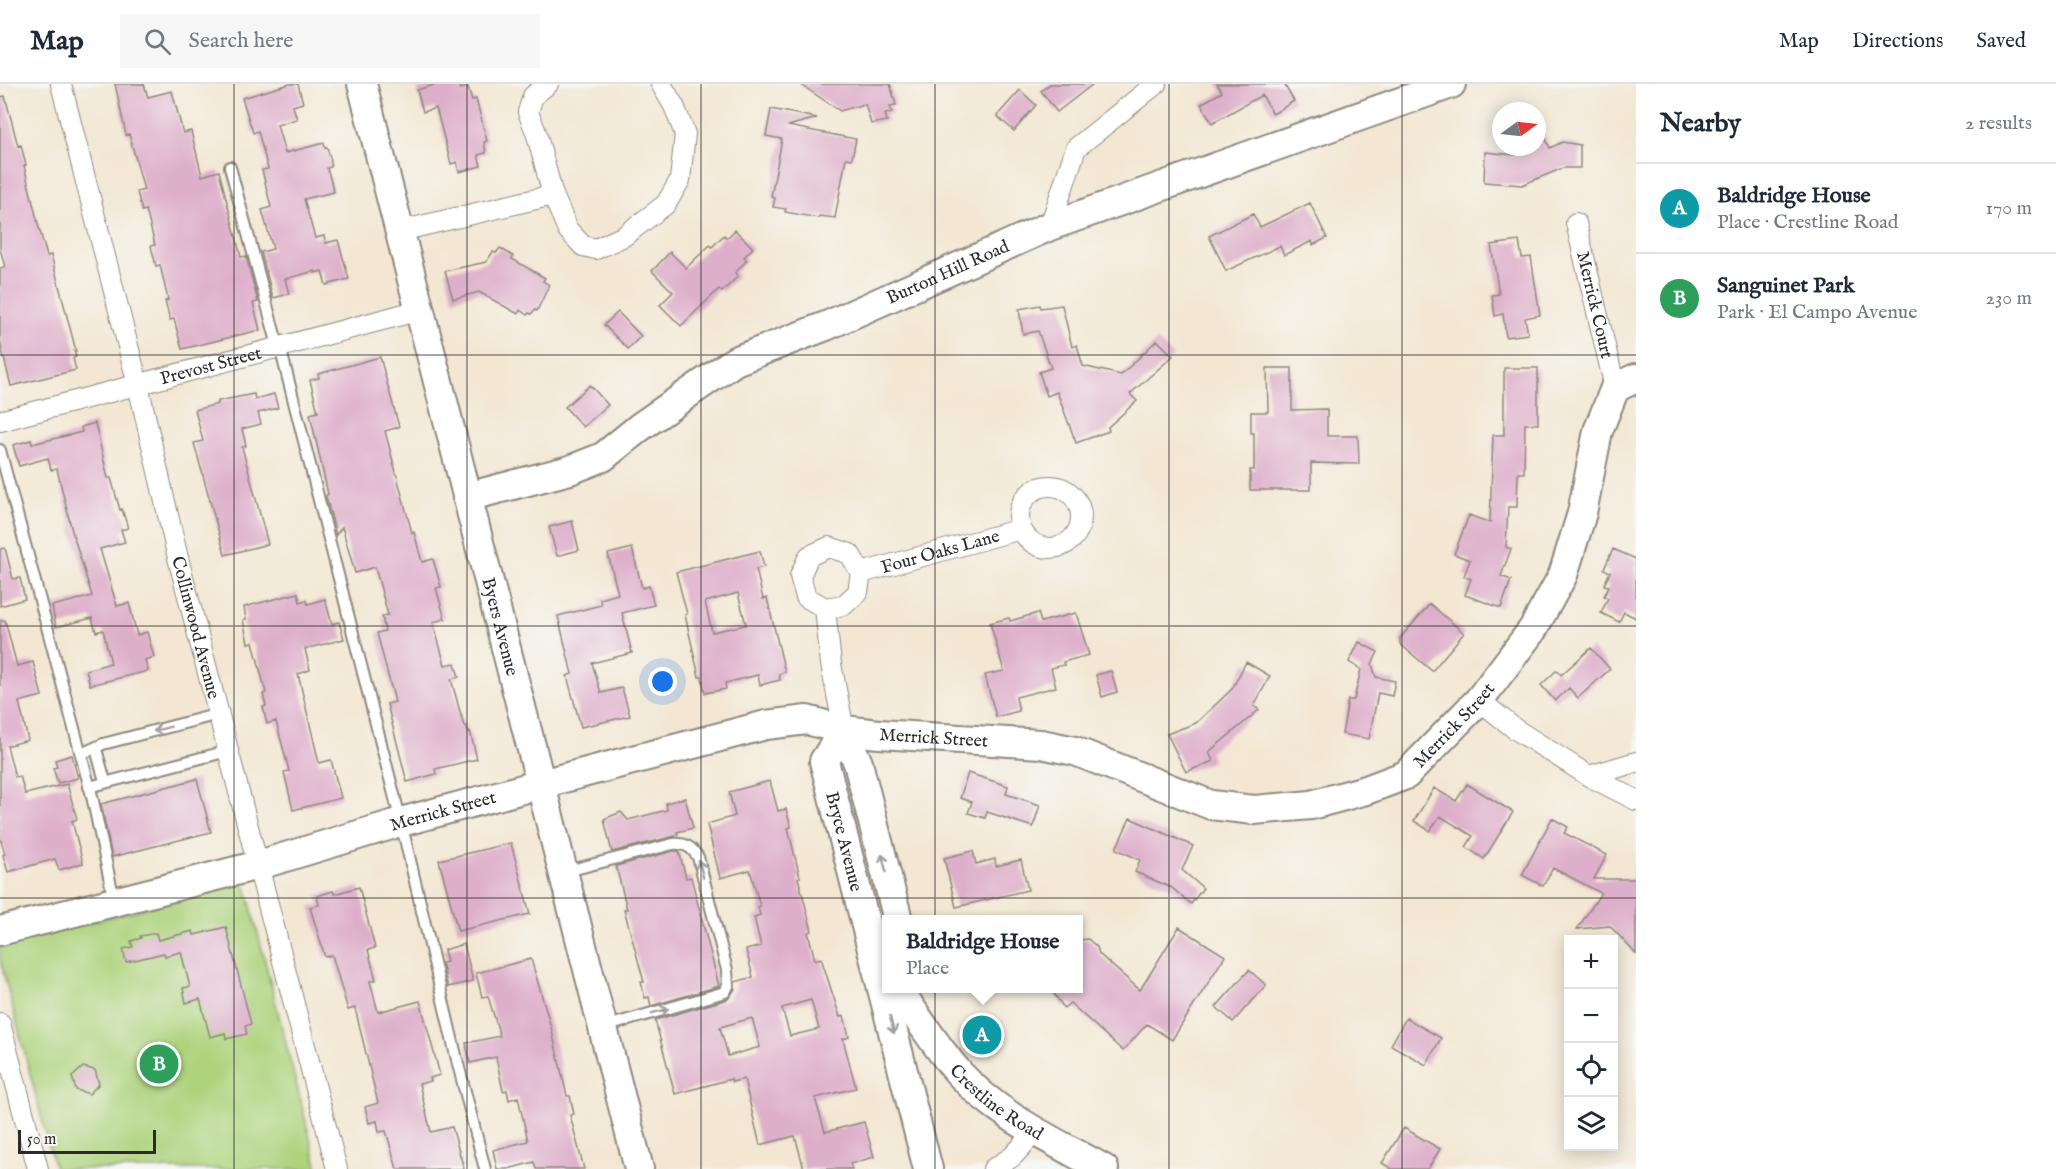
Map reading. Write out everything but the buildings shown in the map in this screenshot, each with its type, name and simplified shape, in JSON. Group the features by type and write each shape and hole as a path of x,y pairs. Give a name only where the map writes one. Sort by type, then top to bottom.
{"street":[{"name":"Collinwood Avenue","path":"61,84 138,385 177,554 337,1169"},
{"name":"Byers Avenue","path":"362,84 639,1169"},
{"path":"548,84 533,96 528,112 536,132 553,195 568,230 583,246 596,249 624,236 666,204 680,180 685,134 674,106 661,84"},
{"path":"1050,226 1076,148 1156,84"},
{"name":"Burton Hill Road","path":"466,498 570,470 603,457 640,427 735,361 826,326 1050,226 1450,84"},
{"path":"400,231 553,195"},
{"name":"Merrick Court","path":"1576,223 1625,383"},
{"name":"Prevost Street","path":"0,421 420,310"},
{"name":"Merrick Street","path":"0,931 259,865 401,822 766,725 807,720 879,734 1041,744 1075,751 1211,805 1254,810 1311,805 1366,790 1406,775 1479,700 1533,629 1563,575 1582,513 1599,431 1625,383"},
{"name":"Four Oaks Lane","path":"861,573 1021,530"},
{"path":"829,547 850,554 861,573 858,592 844,605 825,608 806,597 800,576 809,556 829,547"},
{"name":"Bryce Avenue","path":"825,608 831,664 844,729 858,763 897,915"},
{"path":"1479,700 1515,729 1589,776 1636,800"},
{"name":"Bryce Avenue","path":"844,729 824,761 880,966"},
{"path":"1589,776 1636,762"},
{"name":"Bryce Avenue","path":"886,993 928,1169"},
{"name":"Crestline Road","path":"901,993 960,1074 997,1107 1035,1132 1104,1169"},
{"path":"918,993 933,1038"},
{"path":"0,1023 38,1169"},
{"path":"993,1169 1012,1157 1035,1132"}],"lane":[{"path":"230,167 280,347 401,822 455,1053 485,1169"},
{"path":"0,450 81,754 115,902"},
{"path":"81,754 103,744 219,714"},
{"path":"96,749 105,781"},
{"path":"89,787 228,751"},
{"path":"563,872 682,843 693,848 698,857 727,970 728,986 725,992 604,1027"}],"green space":[{"path":"245,883 318,1169 55,1169 0,959 0,945"}],"place":[{"name":"Baldridge House","path":"982,1035"},
{"name":"Sanguinet Park","path":"159,1064"}]}
